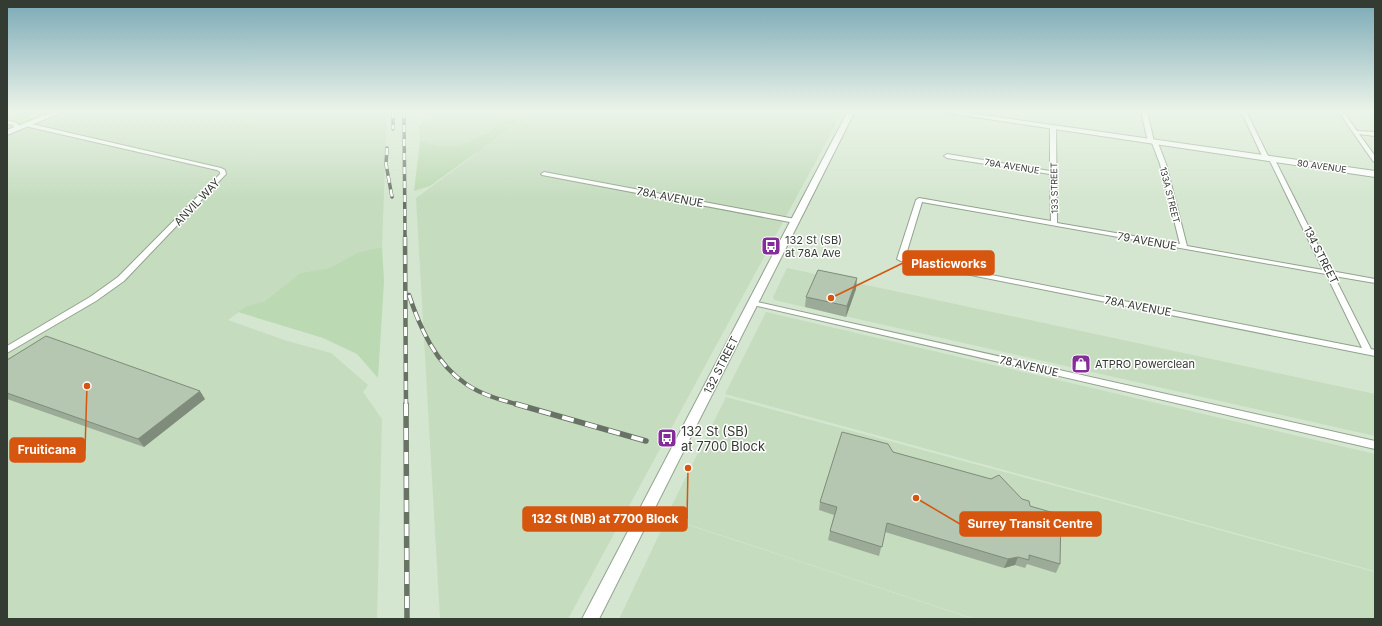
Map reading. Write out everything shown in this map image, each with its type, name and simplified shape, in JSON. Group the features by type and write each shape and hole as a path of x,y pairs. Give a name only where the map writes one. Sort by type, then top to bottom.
{"main road":[{"name":"132 STREET","path":"590,619 837,140"},
{"name":"80 AVENUE","path":"1140,140 1375,174"}],"street":[{"name":"ANVIL WAY","path":"7,350 93,298 120,279 223,174 223,171 219,169 93,140"},
{"name":"133 STREET","path":"1053,140 1054,224"},
{"name":"134 STREET","path":"1259,140 1372,352"},
{"path":"1361,140 1375,160"},
{"name":"133A STREET","path":"1153,142 1163,164 1184,247"},
{"name":"79A AVENUE","path":"947,156 1053,173"},
{"name":"78A AVENUE","path":"544,174 795,221"},
{"name":"79 AVENUE","path":"901,259 919,200 1375,282"},
{"name":"78A AVENUE","path":"901,259 1372,352"},
{"name":"78 AVENUE","path":"753,303 1375,445"}],"shaded area":[{"path":"7,140 386,140 382,247 359,252 329,268 300,273 265,301 247,306 228,320 284,340 331,353 368,385 363,392 382,419 377,619 7,619"},
{"path":"472,140 493,140 430,186 414,191 420,141 445,146 457,146"},
{"path":"827,140 568,619 440,619 416,198 477,153 420,141"},
{"path":"382,247 384,281 378,378 357,354 323,338 238,312 247,306 265,301 300,273 329,268 359,252"},
{"path":"787,268 1375,394 1375,436 774,300 773,297"},
{"path":"766,312 1375,454 1375,571 725,394"},
{"path":"726,397 1375,572 1375,619 975,619 666,517"},
{"path":"667,518 973,619 619,619"}],"building":[{"path":"818,270 857,278 847,306 806,297"},
{"path":"46,336 200,391 138,439 7,393 7,360"},
{"path":"842,432 888,444 893,452 991,479 999,475 1022,499 1029,501 1030,506 1061,515 1060,564 1029,555 1029,560 1018,557 1008,559 887,523 882,547 830,531 837,507 820,502"}],"railway":[{"path":"404,140 405,238"},
{"path":"387,148 386,164 392,197"},
{"path":"405,237 406,405"},
{"path":"409,295 418,320 430,344 455,376 466,384 485,394 520,405"},
{"path":"406,404 407,619"},
{"path":"516,404 646,441"}],"place":[{"name":"132 St (SB) at 78A Ave","path":"771,246"},
{"name":"Plasticworks","path":"831,298"},
{"name":"ATPRO Powerclean","path":"1081,364"},
{"name":"Fruiticana","path":"87,386"},
{"name":"132 St (SB) at 7700 Block","path":"667,438"},
{"name":"132 St (NB) at 7700 Block","path":"688,468"},
{"name":"Surrey Transit Centre","path":"916,498"}]}
